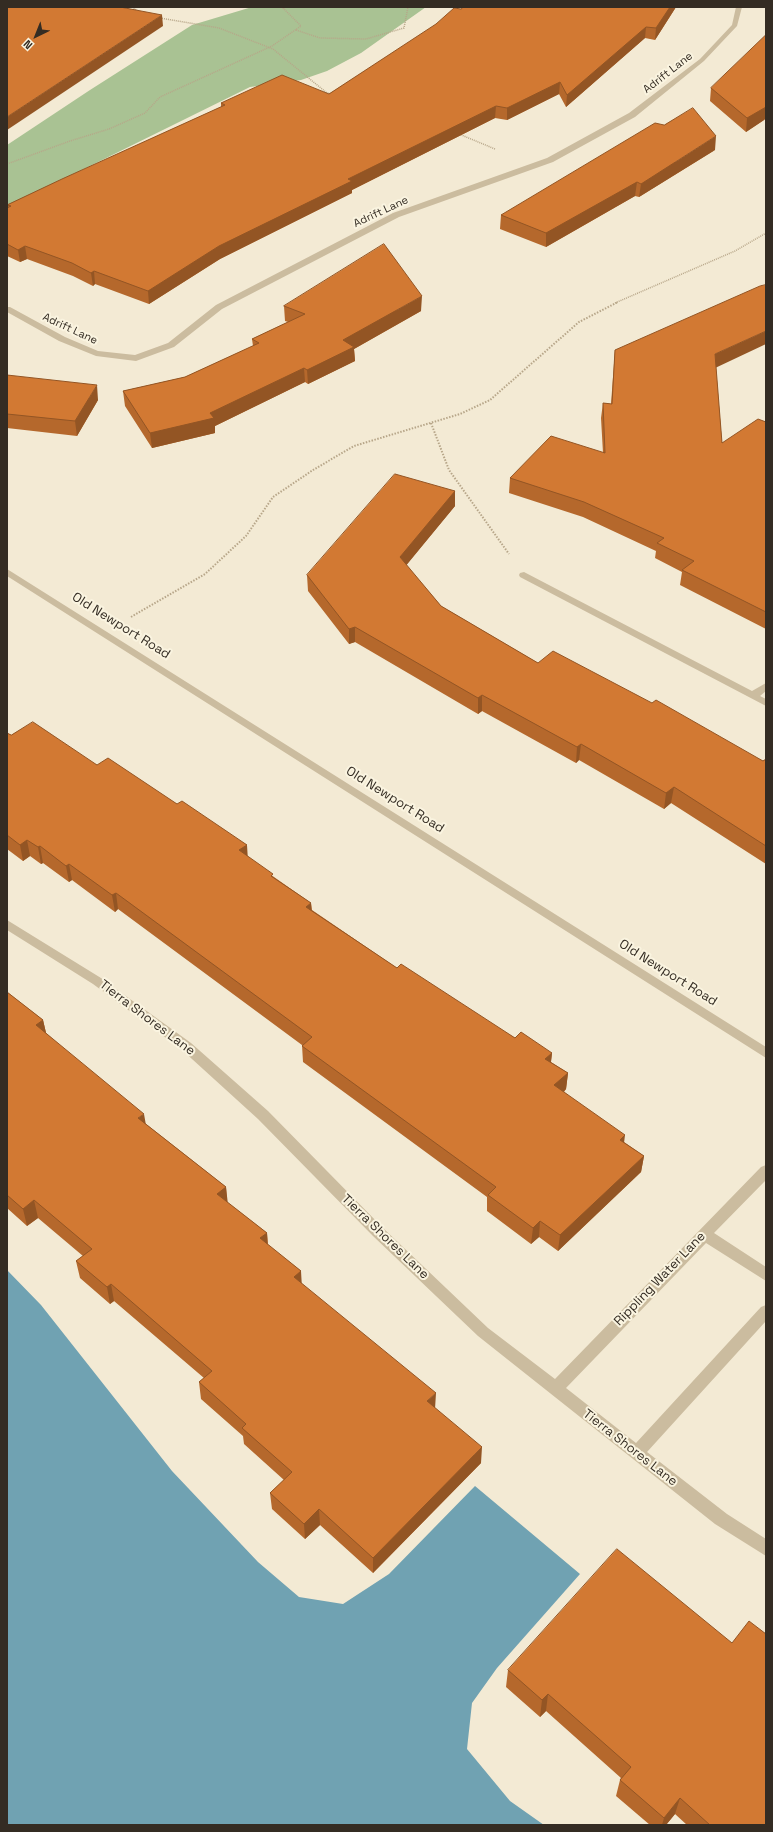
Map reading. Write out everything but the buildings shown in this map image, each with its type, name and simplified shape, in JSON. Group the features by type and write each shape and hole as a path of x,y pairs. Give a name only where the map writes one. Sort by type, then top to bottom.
{"street":[{"name":"Adrift Lane","path":"7,309 62,339 96,353 136,358 171,344 219,307 396,215 550,160 632,115 702,60 735,25 739,7"},
{"name":"Old Newport Road","path":"7,572 766,1053"},
{"path":"524,575 766,703"},
{"path":"753,696 766,686"},
{"name":"Tierra Shores Lane","path":"7,924 97,981 186,1046 263,1115 378,1232 483,1332 721,1519 766,1548"},
{"name":"Rippling Water Lane","path":"556,1389 766,1171"},
{"path":"704,1234 766,1276"},
{"path":"636,1453 766,1311"}],"path":[{"path":"132,7 138,12"},
{"path":"7,164 70,140 110,129 146,113 160,97 272,46 300,26 283,8 287,7"},
{"path":"295,30 320,38 366,39 404,28 408,7"},
{"path":"160,18 219,28 274,49 327,93 334,95"},
{"path":"459,134 495,149"},
{"path":"103,633 205,574 246,536 273,497 313,470 354,446 431,424 460,414 490,400 579,322 615,303 735,251 766,233"},
{"path":"431,424 449,470 524,575"}],"green space":[{"path":"252,7 426,7 361,53 327,71 301,80 250,87 7,207 7,145 192,25"}],"water":[{"path":"7,1270 41,1305 172,1471 258,1562 299,1597 343,1604 389,1574 475,1486 580,1574 497,1668 472,1703 467,1749 510,1801 544,1825 7,1825"}]}
